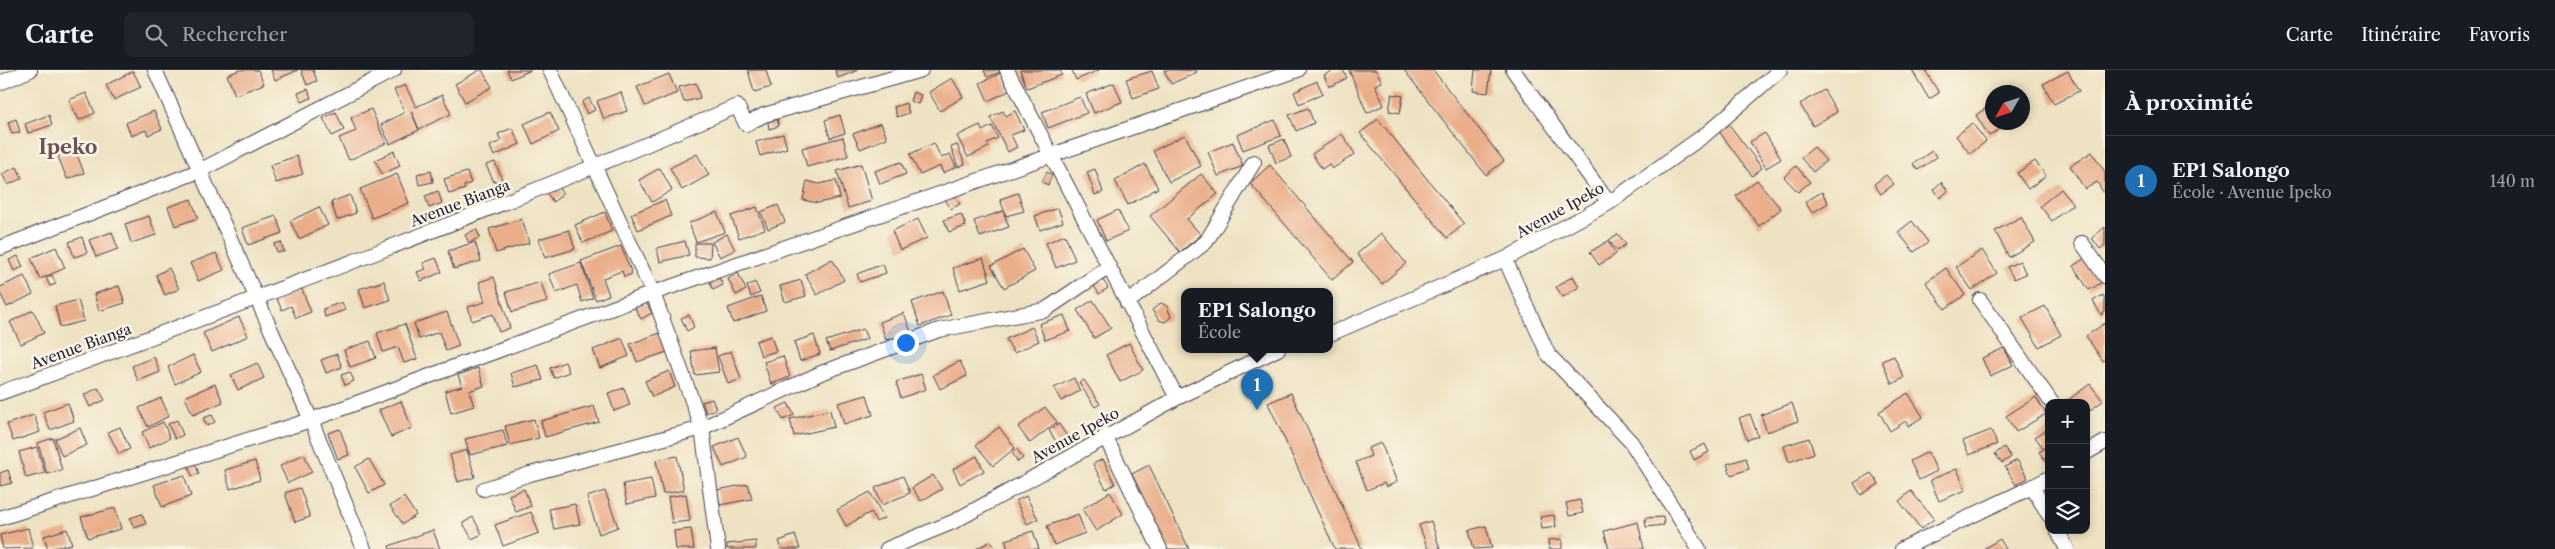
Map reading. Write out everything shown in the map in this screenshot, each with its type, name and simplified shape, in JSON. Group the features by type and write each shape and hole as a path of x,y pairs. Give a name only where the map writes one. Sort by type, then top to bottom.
{"street":[{"path":"0,83 30,70"},
{"path":"155,70 258,298 364,549"},
{"path":"0,248 199,171 394,70"},
{"path":"550,70 653,293 702,428 718,549"},
{"name":"Avenue Bianga","path":"0,393 258,298 595,168 737,106 746,124 764,115 921,70"},
{"path":"1007,70 1176,398"},
{"path":"0,518 311,420 653,293 1298,70"},
{"path":"1513,70 1609,203"},
{"name":"Avenue Ipeko","path":"1333,333 1505,260 1609,203 1706,134 1780,70"},
{"path":"1127,303 1206,242 1254,162"},
{"path":"2082,243 2105,276"},
{"path":"1505,260 1548,354 1631,442 1699,549"},
{"path":"484,489 530,474 702,428 821,373 939,330 1045,310 1109,267"},
{"path":"1980,300 2049,399"},
{"name":"Avenue Ipeko","path":"887,549 953,522 1176,398 1270,353"},
{"path":"1105,436 1160,549"},
{"path":"2090,451 2105,442"},
{"path":"1902,549 2045,480"},
{"path":"2032,487 2045,508"},
{"path":"2059,534 2067,549"}],"building":[{"path":"240,70 258,70 264,84 235,95 227,75"},
{"path":"271,70 298,70 275,80"},
{"path":"301,70 313,70 317,81 307,85"},
{"path":"482,70 492,87 465,102 455,84"},
{"path":"507,70 531,70 511,79"},
{"path":"748,70 766,70 771,87 754,92"},
{"path":"835,70 858,70 838,78"},
{"path":"984,70 999,70 1000,72 987,77"},
{"path":"1020,70 1060,70 1062,75 1027,88"},
{"path":"1072,70 1099,70 1076,80"},
{"path":"1164,70 1196,70 1197,72 1171,84"},
{"path":"1335,70 1343,70 1347,78 1329,87 1324,75"},
{"path":"1349,70 1376,70 1382,82 1375,85 1384,105 1367,113"},
{"path":"1404,70 1433,70 1504,161 1486,175"},
{"path":"1475,70 1491,70 1488,93 1473,91"},
{"path":"1912,70 1925,70 1939,93 1929,99"},
{"path":"133,71 141,87 114,100 106,85"},
{"path":"1152,71 1159,89 1133,98 1126,79"},
{"path":"2068,71 2079,91 2054,104 2043,84"},
{"path":"1001,73 1009,91 988,101 980,83"},
{"path":"669,74 677,93 645,106 637,87"},
{"path":"952,78 963,97 940,111 929,92"},
{"path":"1317,81 1323,94 1299,104 1294,92"},
{"path":"696,83 700,98 684,102 679,87"},
{"path":"1114,83 1122,102 1094,113 1086,94"},
{"path":"405,85 416,107 442,95 451,114 419,129 411,111 419,130 390,144 381,125 405,112 394,90"},
{"path":"308,89 311,98 302,102 298,93"},
{"path":"1824,90 1837,112 1813,126 1800,104"},
{"path":"621,92 627,111 604,119 597,101"},
{"path":"913,92 921,95 918,104 910,101"},
{"path":"86,93 95,113 79,120 69,100"},
{"path":"1392,94 1403,96 1400,113 1389,111"},
{"path":"1080,97 1087,113 1048,128 1042,112"},
{"path":"589,98 595,110 587,114 582,102"},
{"path":"906,103 909,113 897,117 894,107"},
{"path":"1308,108 1314,123 1296,131 1289,115"},
{"path":"371,109 386,143 349,160 339,138 356,131 351,118"},
{"path":"1985,109 1985,130 1976,115"},
{"path":"154,111 162,129 148,135 146,130 131,136 126,123"},
{"path":"1003,111 1006,116 1015,111 1024,130 1011,135 1017,147 1008,152 990,117"},
{"path":"336,112 344,130 332,136 323,118"},
{"path":"550,112 559,131 533,144 524,124"},
{"path":"49,115 52,125 28,133 25,124"},
{"path":"840,115 845,133 830,138 825,120"},
{"path":"16,119 20,132 12,134 8,122"},
{"path":"777,119 779,126 769,129 768,122"},
{"path":"1378,119 1464,224 1447,238 1360,133"},
{"path":"1275,120 1281,136 1243,150 1237,135"},
{"path":"881,123 887,138 860,149 853,134"},
{"path":"1728,123 1762,168 1752,176 1718,130"},
{"path":"1972,123 1986,141 1970,154 1956,136"},
{"path":"980,125 982,131 992,126 998,138 987,143 989,147 968,157 957,136"},
{"path":"512,128 520,144 494,156 490,146 501,141 498,134"},
{"path":"1985,130 1998,130 1989,136"},
{"path":"1765,133 1781,159 1766,168 1750,142"},
{"path":"783,134 787,148 760,156 756,142"},
{"path":"1342,134 1355,154 1332,169 1329,164 1322,169 1312,154"},
{"path":"1185,135 1201,166 1169,182 1153,151"},
{"path":"843,137 848,156 807,167 802,148"},
{"path":"1284,139 1291,157 1276,163 1269,145"},
{"path":"1233,142 1243,166 1218,176 1208,152"},
{"path":"934,143 941,158 950,154 956,167 943,173 940,166 920,175 910,154"},
{"path":"957,145 965,164 958,167 951,147"},
{"path":"1814,147 1826,161 1813,172 1801,158"},
{"path":"75,149 84,173 67,179 58,156"},
{"path":"394,151 400,166 382,174 375,160"},
{"path":"1932,151 1937,157 1918,170 1913,164"},
{"path":"2092,152 2105,172 2105,195 2097,182 2085,189 2070,166"},
{"path":"697,154 709,175 682,190 670,168"},
{"path":"297,156 303,174 276,183 270,165"},
{"path":"2035,161 2046,176 2028,189 2017,173"},
{"path":"495,162 502,179 494,182 486,165"},
{"path":"901,162 906,174 880,184 875,171"},
{"path":"861,164 872,201 848,208 837,171"},
{"path":"1145,164 1158,188 1128,205 1115,181"},
{"path":"1270,165 1353,262 1332,280 1250,183"},
{"path":"1796,166 1810,182 1798,192 1784,177"},
{"path":"17,167 22,178 8,185 2,174"},
{"path":"660,168 672,190 652,202 639,180"},
{"path":"1095,169 1103,192 1095,195 1087,172"},
{"path":"431,171 433,182 419,185 417,174"},
{"path":"467,172 471,183 464,186 465,189 449,194 444,179"},
{"path":"1047,172 1052,175 1048,185 1042,182"},
{"path":"397,174 409,203 372,218 360,189"},
{"path":"1201,174 1218,194 1187,219 1201,235 1180,252 1150,216"},
{"path":"1886,175 1894,184 1881,194 1874,184"},
{"path":"836,180 840,198 818,203 803,200 807,181 819,184"},
{"path":"1757,180 1781,209 1759,226 1736,196"},
{"path":"1941,182 1948,191 1940,198 1934,189"},
{"path":"557,186 563,194 553,202 547,193"},
{"path":"2061,189 2073,204 2052,221 2040,206"},
{"path":"438,191 442,203 429,208 425,196"},
{"path":"1822,192 1828,203 1812,213 1805,202"},
{"path":"1018,193 1024,211 1006,216 1000,199"},
{"path":"954,194 960,204 951,209 945,199"},
{"path":"350,195 356,213 337,220 331,202"},
{"path":"191,199 198,218 175,226 168,207"},
{"path":"665,200 671,216 638,230 631,214"},
{"path":"778,205 785,222 768,229 761,212"},
{"path":"319,207 328,225 299,239 290,221"},
{"path":"757,207 765,229 739,238 731,216"},
{"path":"1058,208 1063,222 1040,230 1035,216"},
{"path":"1118,210 1128,231 1106,241 1097,220"},
{"path":"1003,211 1009,227 980,237 974,221"},
{"path":"605,212 612,231 583,243 575,225"},
{"path":"717,212 725,232 696,242 689,223"},
{"path":"961,214 966,226 949,232 944,220"},
{"path":"149,216 156,235 131,243 125,224"},
{"path":"276,216 282,233 248,245 242,228"},
{"path":"2021,217 2035,242 2009,257 1995,231"},
{"path":"522,219 529,243 496,253 489,229"},
{"path":"918,219 927,238 900,250 892,231"},
{"path":"1912,221 1928,242 1914,252 1898,232"},
{"path":"2105,227 2105,245 2100,249 2092,238"},
{"path":"476,229 480,237 469,243 465,235"},
{"path":"569,230 575,249 545,258 539,239"},
{"path":"112,232 118,249 96,257 89,240"},
{"path":"1381,233 1406,263 1382,284 1357,254"},
{"path":"727,234 735,250 720,257 712,242"},
{"path":"1618,234 1626,244 1617,251 1609,240"},
{"path":"1065,235 1075,260 1056,268 1046,243"},
{"path":"82,237 87,253 74,257 69,242"},
{"path":"685,241 689,255 660,262 657,248"},
{"path":"1608,241 1616,254 1599,265 1590,252"},
{"path":"281,242 284,252 277,252 274,244"},
{"path":"475,242 481,261 454,269 448,251"},
{"path":"695,243 711,243 710,258 695,257"},
{"path":"621,246 632,274 624,277 622,271 603,278 609,295 596,300 581,261"},
{"path":"56,247 65,268 40,279 31,258"},
{"path":"1023,249 1035,271 1004,288 991,266"},
{"path":"1982,250 1997,273 1972,290 1956,267"},
{"path":"216,253 224,270 198,281 190,263"},
{"path":"18,256 23,267 14,271 9,260"},
{"path":"436,258 442,272 421,281 417,272 426,269 423,263"},
{"path":"983,258 990,280 960,290 953,268"},
{"path":"2085,258 2101,283 2089,290 2073,266"},
{"path":"832,259 844,280 817,295 805,274"},
{"path":"2020,261 2026,274 2014,279 2007,267"},
{"path":"581,263 593,298 582,302 577,285 556,293 549,274"},
{"path":"883,264 886,273 860,282 857,274"},
{"path":"169,268 179,289 165,295 156,275"},
{"path":"1946,268 1965,295 1945,309 1926,282"},
{"path":"738,273 746,290 736,295 728,279"},
{"path":"52,275 56,284 50,286 46,278"},
{"path":"24,276 33,294 7,307 0,293 0,287"},
{"path":"1573,276 1579,287 1563,297 1556,287"},
{"path":"494,277 510,328 499,332 493,314 472,321 468,307 485,302 479,282"},
{"path":"719,278 723,285 713,290 710,283"},
{"path":"801,280 806,296 785,302 780,286"},
{"path":"1103,280 1108,288 1099,294 1094,286"},
{"path":"384,281 390,300 365,308 359,289"},
{"path":"541,282 547,302 512,312 506,292"},
{"path":"755,282 760,293 751,297 747,286"},
{"path":"119,286 125,303 99,311 94,294"},
{"path":"301,287 311,312 296,318 291,306 282,310 276,297"},
{"path":"943,291 951,315 920,326 912,302"},
{"path":"2103,295 2105,299 2105,312 2101,315 2093,301"},
{"path":"761,296 766,311 733,323 728,308"},
{"path":"78,300 84,321 60,327 55,306"},
{"path":"1093,300 1111,328 1094,338 1077,310"},
{"path":"342,302 345,310 325,317 323,309"},
{"path":"646,302 652,313 641,319 635,308"},
{"path":"1161,303 1167,306 1171,317 1165,322 1159,320 1152,310"},
{"path":"2045,306 2061,335 2039,347 2022,318"},
{"path":"33,310 44,333 21,344 10,322"},
{"path":"447,312 459,346 446,351 439,332 419,339 414,323"},
{"path":"904,313 911,332 886,340 880,322"},
{"path":"689,315 694,327 687,331 681,318"},
{"path":"1064,315 1070,331 1045,340 1039,324"},
{"path":"239,317 248,336 212,352 203,333"},
{"path":"2105,323 2105,360 2103,361 2086,336"},
{"path":"405,324 417,359 404,363 398,347 383,352 377,333"},
{"path":"1032,327 1039,341 1014,353 1006,339"},
{"path":"863,329 867,339 830,351 826,341"},
{"path":"660,333 667,352 637,362 630,344"},
{"path":"814,335 820,354 800,361 794,342"},
{"path":"771,336 776,351 761,356 756,341"},
{"path":"622,338 629,356 600,368 593,350"},
{"path":"370,341 376,358 350,367 344,350"},
{"path":"1129,343 1143,370 1120,382 1106,355"},
{"path":"715,348 719,372 695,375 691,351"},
{"path":"2004,348 2013,365 1990,376 1982,358"},
{"path":"731,351 741,379 728,384 718,356"},
{"path":"337,354 342,367 326,373 321,360"},
{"path":"193,355 201,372 175,384 168,367"},
{"path":"783,356 790,377 771,384 764,362"},
{"path":"1894,356 1904,378 1892,384 1882,361"},
{"path":"154,357 160,372 138,381 132,366"},
{"path":"960,361 967,376 940,389 933,375"},
{"path":"565,362 569,372 554,378 550,368"},
{"path":"257,363 264,378 238,390 231,375"},
{"path":"538,365 543,380 515,387 511,373"},
{"path":"478,368 484,386 469,391 474,406 451,413 445,391 462,386 458,375"},
{"path":"669,371 675,387 652,397 645,381"},
{"path":"350,372 354,381 345,385 341,375"},
{"path":"921,374 926,389 901,398 896,382"},
{"path":"1074,378 1080,391 1061,401 1054,388"},
{"path":"1084,380 1100,404 1095,407 1079,383"},
{"path":"215,384 223,402 193,415 185,397"},
{"path":"2090,384 2103,401 2090,410 2090,399 2069,399"},
{"path":"98,388 105,400 90,407 84,395"},
{"path":"624,388 630,405 614,411 608,393"},
{"path":"1291,393 1362,549 1335,549 1268,403"},
{"path":"1908,393 1923,417 1908,426 1906,421 1890,431 1879,412"},
{"path":"867,395 873,415 844,424 838,403"},
{"path":"2036,397 2045,412 2045,415 2016,432 2006,416"},
{"path":"161,398 169,416 148,427 139,408"},
{"path":"712,399 716,409 706,413 702,402"},
{"path":"401,401 412,428 391,437 379,410"},
{"path":"68,403 74,421 50,430 43,412"},
{"path":"788,403 794,415 783,420 777,408"},
{"path":"1792,403 1798,421 1767,432 1761,415"},
{"path":"594,406 599,422 545,437 541,421"},
{"path":"1045,407 1057,422 1030,443 1018,427"},
{"path":"830,410 834,427 794,436 790,419"},
{"path":"1750,414 1758,436 1747,440 1739,418"},
{"path":"34,415 40,432 13,441 7,424"},
{"path":"212,415 215,422 207,426 203,418"},
{"path":"534,419 539,438 510,445 505,426"},
{"path":"177,420 183,435 175,439 168,424"},
{"path":"163,422 170,438 149,448 142,432"},
{"path":"1059,424 1068,438 1058,445 1049,430"},
{"path":"120,427 130,449 119,454 108,432"},
{"path":"999,427 1015,448 993,466 976,445"},
{"path":"80,428 87,445 62,456 55,439"},
{"path":"340,429 349,455 338,459 328,433"},
{"path":"503,430 507,446 470,455 465,439"},
{"path":"1991,430 1997,444 1969,455 1963,441"},
{"path":"2045,431 2045,460 2039,452 2044,449 2035,437"},
{"path":"738,437 747,457 723,467 714,447"},
{"path":"53,438 62,470 47,474 38,443"},
{"path":"1809,438 1814,453 1789,462 1784,446"},
{"path":"1381,443 1397,482 1386,487 1384,483 1367,490 1356,462 1371,456 1368,448"},
{"path":"1705,444 1709,452 1694,460 1690,451"},
{"path":"37,447 45,473 26,478 19,452"},
{"path":"2004,447 2011,457 2002,463 1995,454"},
{"path":"1017,449 1023,458 1018,462 1012,453"},
{"path":"467,450 475,477 458,482 450,455"},
{"path":"1928,452 1937,471 1919,480 1910,461"},
{"path":"304,454 312,472 288,483 280,466"},
{"path":"677,456 684,490 663,494 656,460"},
{"path":"977,456 984,471 960,484 953,469"},
{"path":"1746,458 1749,469 1731,475 1727,464"},
{"path":"369,459 384,485 369,493 355,467"},
{"path":"1103,459 1115,484 1106,489 1093,464"},
{"path":"2017,460 2028,478 2016,485 2005,467"},
{"path":"255,461 260,480 230,489 225,470"},
{"path":"195,463 199,474 192,476 188,465"},
{"path":"1149,465 1189,549 1166,549 1130,475"},
{"path":"1957,469 1966,490 1939,501 1930,480"},
{"path":"8,470 12,483 0,486 0,473"},
{"path":"1871,473 1879,484 1861,495 1854,483"},
{"path":"184,475 191,496 162,507 154,485"},
{"path":"933,475 942,489 921,501 912,488"},
{"path":"903,476 910,493 882,505 875,488"},
{"path":"651,479 655,498 627,504 623,484"},
{"path":"748,484 752,499 720,505 717,490"},
{"path":"300,488 310,517 295,522 285,493"},
{"path":"524,489 531,506 516,512 509,495"},
{"path":"605,491 618,527 599,534 587,497"},
{"path":"1911,491 1934,519 1921,529 1899,501"},
{"path":"870,492 884,518 876,522 871,512 846,526 837,510"},
{"path":"1110,492 1123,514 1096,531 1082,509"},
{"path":"686,494 690,521 672,523 668,497"},
{"path":"1026,496 1038,519 1027,524 1016,501"},
{"path":"404,497 416,515 403,524 390,506"},
{"path":"1580,500 1583,513 1569,516 1566,503"},
{"path":"575,504 580,524 554,529 549,509"},
{"path":"115,508 121,529 88,538 81,517"},
{"path":"531,512 539,533 503,546 495,525"},
{"path":"142,514 146,524 134,528 130,518"},
{"path":"1078,514 1085,533 1054,545 1047,526"},
{"path":"1554,515 1556,527 1542,529 1540,517"},
{"path":"473,517 482,534 472,539 463,523"},
{"path":"1663,517 1664,525 1646,527 1645,518"},
{"path":"1431,521 1440,549 1428,549 1419,525"},
{"path":"1638,522 1644,549 1609,549 1604,531"},
{"path":"1486,526 1492,548 1474,549 1469,530"},
{"path":"28,528 33,548 3,549 0,535"},
{"path":"67,529 72,544 48,549 44,536"},
{"path":"691,529 694,549 676,549 674,531"},
{"path":"433,530 440,549 390,549 389,546"},
{"path":"1033,531 1039,549 1008,549 1005,540"},
{"path":"795,535 800,549 782,549 779,541"},
{"path":"1562,539 1562,549 1549,549 1548,540"},
{"path":"2000,539 2006,549 1983,549"},
{"path":"756,541 756,549 727,549 727,544"},
{"path":"991,541 996,549 976,549"}],"place":[{"name":"EP1 Salongo","path":"1257,410"}],"district":[{"name":"Ipeko","path":"68,147"}]}
